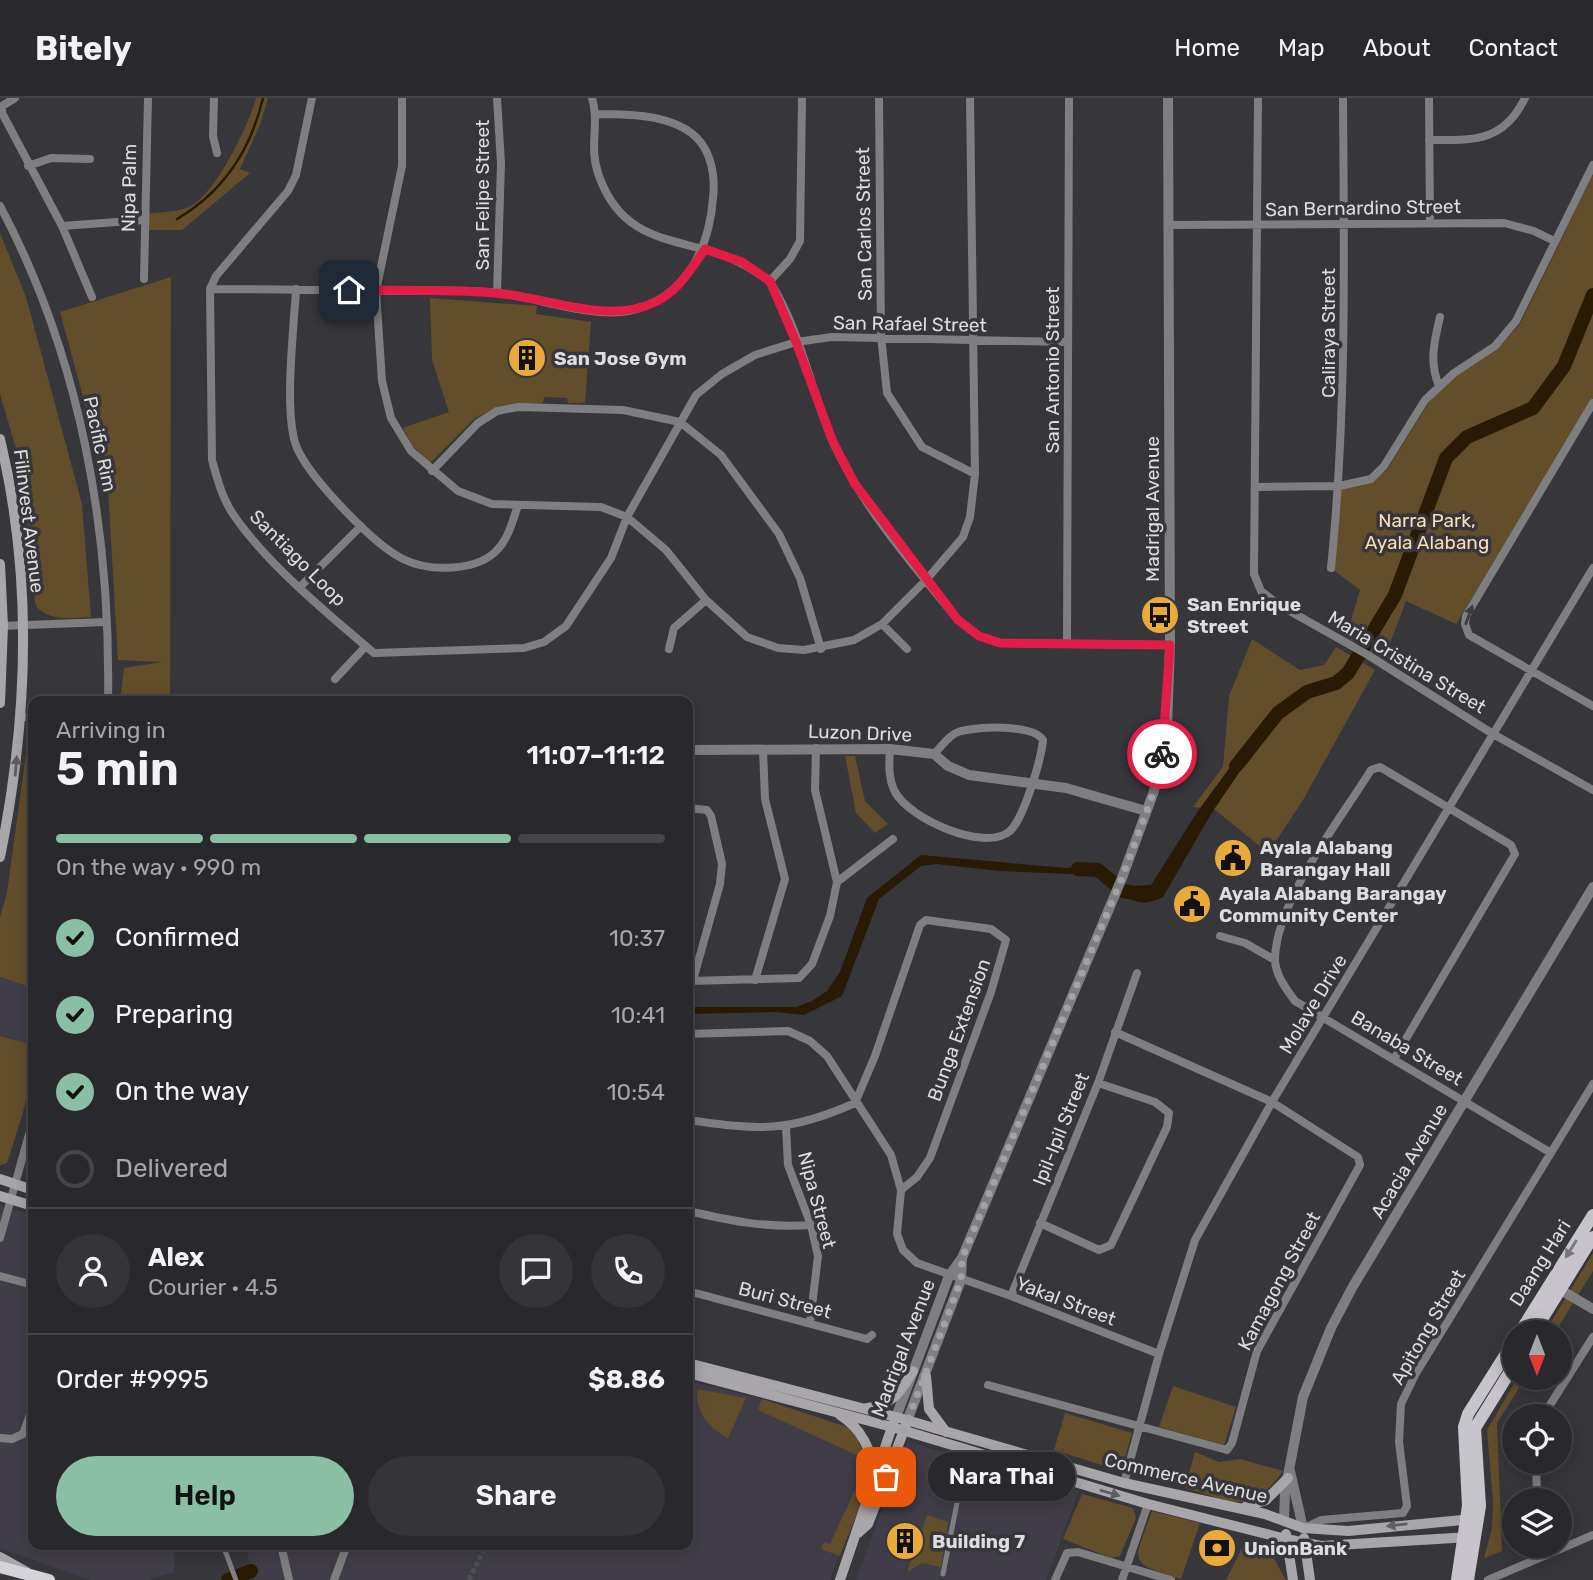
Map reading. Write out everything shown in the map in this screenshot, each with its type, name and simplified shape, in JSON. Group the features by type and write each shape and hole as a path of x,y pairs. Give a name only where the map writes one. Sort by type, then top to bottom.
{"highway":[{"path":"0,1567 25,1576 49,1580"}],"main road":[{"name":"Filinvest Avenue","path":"0,439 14,523 22,625 20,717 14,789 0,857"},
{"name":"Filinvest Avenue","path":"0,564 0,703"},
{"path":"9,1180 28,1188"},
{"path":"4,1197 28,1204"},
{"name":"Daang Hari","path":"1540,1320 1593,1215"},
{"name":"Daang Hari","path":"1529,1320 1593,1237"},
{"path":"1457,1580 1461,1537 1468,1506 1464,1427 1468,1414 1502,1361"},
{"name":"Commerce Avenue","path":"693,1364 861,1409 1148,1504 1305,1544 1321,1546 1476,1537"},
{"path":"861,1409 889,1402 903,1389 913,1371"},
{"name":"Commerce Avenue","path":"693,1374 835,1412 948,1434 1124,1483 1284,1520 1303,1528 1348,1531 1465,1519 1479,1520"},
{"path":"926,1376 929,1409 948,1434"},
{"path":"1468,1580 1479,1520 1475,1428 1502,1384"},
{"path":"835,1412 854,1426 867,1447 873,1482"},
{"name":"Madrigal Avenue","path":"840,1580 873,1482 900,1424"},
{"name":"Madrigal Avenue","path":"858,1533 868,1524 900,1424"},
{"path":"1237,1508 1249,1507 1266,1500 1289,1474"},
{"name":"Acacia Avenue","path":"1284,1520 1293,1580"},
{"name":"Acacia Avenue","path":"1303,1528 1310,1580"},
{"path":"0,1557 25,1576"}],"street":[{"path":"15,98 2,106 2,113 62,226 92,297"},
{"name":"Nipa Palm","path":"144,279 148,98"},
{"path":"214,98 213,136 217,153"},
{"path":"312,98 296,175 288,191 216,276 210,289 496,293 626,312 654,303 674,291 705,249 712,218 715,180 704,146 687,132 661,119 597,114"},
{"path":"402,98 402,166 376,291 382,381 391,418 411,451 432,471 473,499 518,505 601,507 627,517 666,550 706,600 747,637 778,648 821,649 854,640 882,624 926,580 963,537 970,517 975,474 970,98"},
{"name":"San Felipe Street","path":"496,293 501,163 497,98"},
{"path":"592,98 597,114 592,138 598,176 614,205 635,227 662,240 705,249 742,262 770,281 833,442 855,484 958,620 979,636 1000,643 1170,645"},
{"path":"770,281 790,259 800,241 802,98"},
{"name":"San Carlos Street","path":"878,98 881,336 887,393 902,421 922,447 975,474"},
{"name":"San Antonio Street","path":"1067,643 1069,98"},
{"name":"Madrigal Avenue","path":"900,1424 913,1371 949,1276 962,1258 1122,878 1159,773 1167,727 1170,645 1168,98"},
{"name":"Maria Cristina Street","path":"1258,98 1257,487 1254,574 1261,591 1279,606 1368,655 1493,734 1593,790"},
{"name":"Caliraya Street","path":"1331,568 1344,396 1343,98"},
{"path":"1429,98 1430,223"},
{"path":"1429,140 1471,140 1496,133 1515,118 1525,98"},
{"path":"28,166 51,158 90,159"},
{"path":"1257,487 1339,486 1371,479 1384,466 1425,400 1495,346 1516,321 1593,164"},
{"name":"Pacific Rim","path":"0,206 61,352 83,434 100,528 108,696"},
{"path":"62,226 144,220"},
{"name":"San Bernardino Street","path":"1169,225 1504,223 1534,231 1554,241"},
{"name":"Santiago Loop","path":"210,289 212,460 219,485 233,514 301,586 366,646"},
{"path":"296,289 291,418 296,446 313,477 361,526 402,559 450,567 481,562 498,550 508,535 518,505"},
{"path":"1440,317 1432,370 1440,386"},
{"name":"San Rafael Street","path":"627,517 696,395 722,374 755,355 796,342 832,337 1067,342"},
{"path":"1593,402 1466,616 1465,624 1469,635 1593,706"},
{"path":"432,471 478,423 497,411 518,407 623,410 680,422 721,455 779,534 800,578 821,649"},
{"path":"335,679 366,646 374,653 523,648 544,642 566,626 611,558 627,517"},
{"path":"301,586 361,526"},
{"name":"Molave Drive","path":"1124,1483 1159,1354 1195,1240 1272,1102 1593,568"},
{"path":"669,649 674,628 706,600"},
{"path":"1,626 106,622"},
{"path":"882,624 907,649"},
{"path":"20,717 28,717"},
{"path":"890,749 889,772 895,793 914,812 948,831 990,836 1011,830 1033,783 1043,740 1039,733 1032,731 972,729 955,733 934,754"},
{"path":"693,981 799,978 807,972 830,916 838,882 815,790 816,748"},
{"path":"755,980 785,879 765,799 763,749"},
{"name":"Luzon Drive","path":"693,750 890,749 934,754 948,766 969,775 1066,788 1146,811"},
{"path":"1220,936 1245,943 1275,960 1280,929 1291,898 1371,770 1380,767 1391,770 1447,808 1511,845 1515,853 1394,1059"},
{"path":"693,809 707,810 711,816 722,864 716,906 693,972"},
{"path":"838,882 893,839"},
{"name":"Acacia Avenue","path":"1284,1520 1303,1397 1331,1328 1352,1288 1593,887"},
{"name":"Bunga Extension","path":"855,1103 875,1056 920,925 926,920 991,929 1001,933 1006,940 991,992 930,1158 917,1177 901,1190"},
{"name":"Banaba Street","path":"1275,960 1282,982 1294,1001 1550,1153"},
{"name":"Ipil-Ipil Street","path":"1011,1296 1098,1083 1137,973"},
{"path":"693,1034 788,1031 810,1041 827,1056 891,1155 901,1190"},
{"name":"Kamagong Street","path":"989,1385 1227,1450 1232,1443 1257,1351 1360,1165 1358,1157 1272,1102 1115,1032"},
{"path":"1040,1223 1099,1250 1111,1245 1167,1127 1169,1113 1155,1102 1098,1083"},
{"name":"Apitong Street","path":"1303,1528 1321,1520 1404,1513 1407,1506 1399,1442 1401,1404 1415,1375 1593,1084"},
{"path":"693,1121 740,1127 786,1128 855,1103"},
{"name":"Nipa Street","path":"786,1128 788,1165 811,1225 818,1256 810,1323"},
{"path":"0,1238 4,1197 28,1132"},
{"name":"Yakal Street","path":"901,1190 897,1234 903,1250 917,1263 1011,1296 1159,1354"},
{"path":"693,1212 746,1225 811,1225"},
{"name":"Madrigal Avenue","path":"900,1424 926,1376 961,1280 962,1258"},
{"path":"0,1276 28,1284"},
{"path":"1555,1287 1593,1309"},
{"name":"Buri Street","path":"693,1292 867,1339 872,1335"},
{"path":"1551,1404 1593,1337"},
{"path":"0,1438 12,1439 23,1434 28,1420"},
{"name":"Acacia Avenue","path":"1289,1474 1303,1528"},
{"path":"943,1574 959,1493 956,1486"},
{"path":"1122,1580 1148,1504"},
{"path":"1572,1544 1593,1535"},
{"path":"225,1550 236,1580"},
{"path":"282,1550 289,1580"},
{"path":"334,1580 345,1550"},
{"path":"1055,1580 1067,1553 1078,1552 1171,1580"},
{"path":"1488,1580 1538,1558"}],"shaded area":[{"path":"1244,748 1251,755 1211,814 1163,897 1145,903 1128,897 1133,886 1151,885 1198,811"},
{"path":"921,855 1065,868 1091,867 1115,879 1110,886 1099,877 1072,874 1000,871 936,864 921,866 879,899 842,996 804,1015 776,1012 693,1014 693,1007 796,1007 812,1001 827,991 840,972 867,898"},
{"path":"0,977 28,986 28,1044 0,1036"},
{"path":"0,1205 28,1213 28,1550 174,1550 174,1572 148,1580 90,1580 0,1548"},
{"path":"693,1382 762,1399 850,1428 858,1439 868,1481 830,1580 255,1580 246,1550 693,1550"},
{"path":"907,1442 1079,1491 1046,1580 856,1580"}],"green space":[{"path":"256,98 268,98 260,125 240,169 250,173 182,230 147,230 147,214 191,206 211,187 239,141"},
{"name":"Narra Park, Ayala Alabang","path":"1593,175 1593,398 1456,624 1406,601 1384,659 1346,637 1360,590 1331,568 1341,486 1372,479 1387,470 1429,402 1454,377 1496,350 1520,324"},
{"path":"0,233 26,297 82,504 91,617 54,617 36,606 23,528 20,462 0,394"},
{"path":"171,277 170,696 121,696 124,668 163,662 118,660 108,489 60,312"},
{"path":"430,298 537,306 536,314 591,322 585,403 568,403 567,398 544,397 543,403 499,406 475,418 430,463 412,445 403,428 449,412 432,360"},
{"path":"1252,639 1300,670 1324,665 1336,647 1375,670 1303,800 1268,853 1214,809 1193,807 1223,767 1229,696"},
{"path":"28,739 28,986 0,977 0,917 7,893"},
{"path":"845,756 855,756 865,801 888,824 875,833 856,813"},
{"path":"0,1036 28,1044 28,1090 7,1163 0,1165"},
{"path":"1593,1253 1593,1271 1562,1320 1552,1320"},
{"path":"1173,1386 1236,1407 1224,1445 1159,1427"},
{"path":"697,1389 746,1398 728,1438 715,1429 701,1412"},
{"path":"1510,1390 1518,1390 1509,1404 1502,1404"},
{"path":"762,1399 850,1428 860,1445 865,1461 864,1492 840,1556 821,1549 824,1542 830,1544 861,1477 861,1457 758,1410"},
{"path":"1502,1404 1502,1415 1497,1423 1502,1551 1484,1558 1492,1529 1493,1501 1487,1430"},
{"path":"1065,1413 1132,1433 1121,1471 1054,1450"},
{"path":"1195,1452 1219,1462 1240,1459 1283,1471 1260,1495 1250,1500 1228,1501 1185,1488"},
{"path":"1082,1494 1133,1508 1136,1518 1120,1556 1111,1558 1063,1539"},
{"path":"1152,1511 1200,1523 1181,1579 1150,1569 1142,1564 1139,1558 1141,1541"},
{"path":"927,1515 948,1522 941,1567 922,1563 907,1572"},
{"path":"1246,1540 1274,1559 1286,1580 1226,1580"}],"waterway":[{"path":"177,219 208,196 233,168 251,135 263,98"},
{"path":"1236,766 1278,713 1307,692 1336,683 1348,673 1395,595 1446,458 1467,437 1533,408 1564,366 1593,295"},
{"path":"1078,869 1098,870 1123,891 1147,895"},
{"path":"228,1580 251,1571"}],"tunnel":[{"path":"469,1580 484,1550"}],"way so far":[{"path":"886,1477 961,1280 962,1258 1122,878 1154,791 1162,754"}],"place":[{"name":"San Jose Gym","path":"527,358"},
{"name":"San Enrique Street","path":"1160,615"},
{"name":"Ayala Alabang Barangay Hall","path":"1233,858"},
{"name":"Ayala Alabang Barangay Community Center","path":"1192,904"},
{"name":"Nara Thai","path":"886,1477"},
{"name":"Building 7","path":"905,1541"},
{"name":"UnionBank","path":"1217,1548"}],"route":[{"path":"349,290 496,293 626,312 654,303 674,291 705,249 742,262 770,281 833,442 855,484 958,620 979,636 1000,643 1170,645 1167,727 1162,754"}]}
